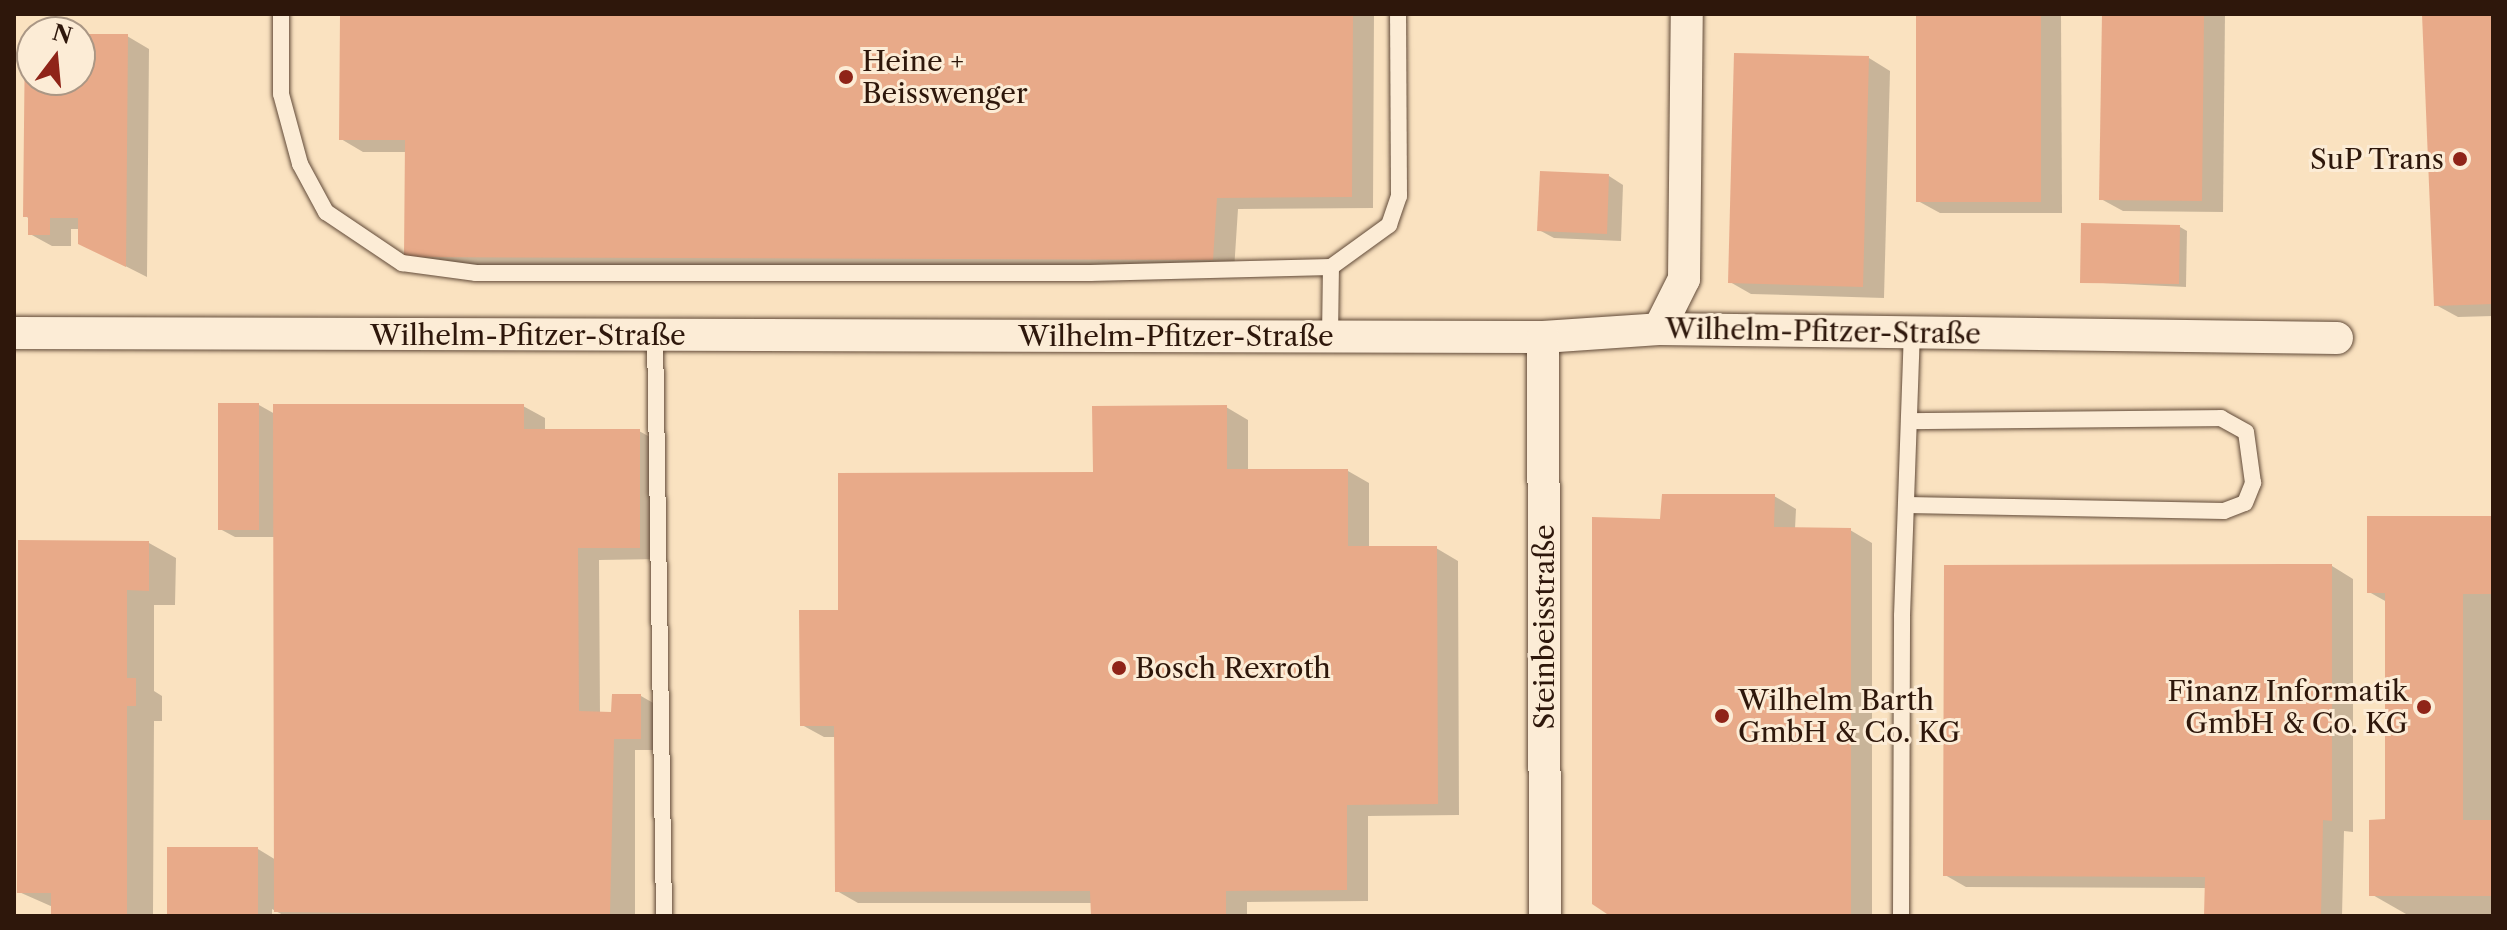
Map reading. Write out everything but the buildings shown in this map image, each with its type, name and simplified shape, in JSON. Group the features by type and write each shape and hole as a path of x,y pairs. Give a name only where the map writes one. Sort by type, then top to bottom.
{"street":[{"path":"1659,329 1684,279 1687,14"},
{"name":"Wilhelm-Pfitzer-Straße","path":"14,333 1543,337 1659,329 2337,338"},
{"name":"Steinbeisstraße","path":"1543,337 1545,916"}],"lane":[{"path":"281,14 281,94 300,164 326,212 402,263 476,273 1090,273 1331,267 1389,225 1399,196 1398,14"},
{"path":"1330,337 1331,267"},
{"path":"1901,916 1904,560 1912,332"},
{"path":"655,335 664,916"},
{"path":"1907,505 2224,511 2245,503 2253,483 2246,432 2221,418 1911,421"}],"place":[{"name":"Heine + Beisswenger","path":"846,77"},
{"name":"SuP Trans","path":"2460,159"},
{"name":"Bosch Rexroth","path":"1119,668"},
{"name":"Finanz Informatik GmbH & Co. KG","path":"2424,707"},
{"name":"Wilhelm Barth GmbH & Co. KG","path":"1722,716"}]}
